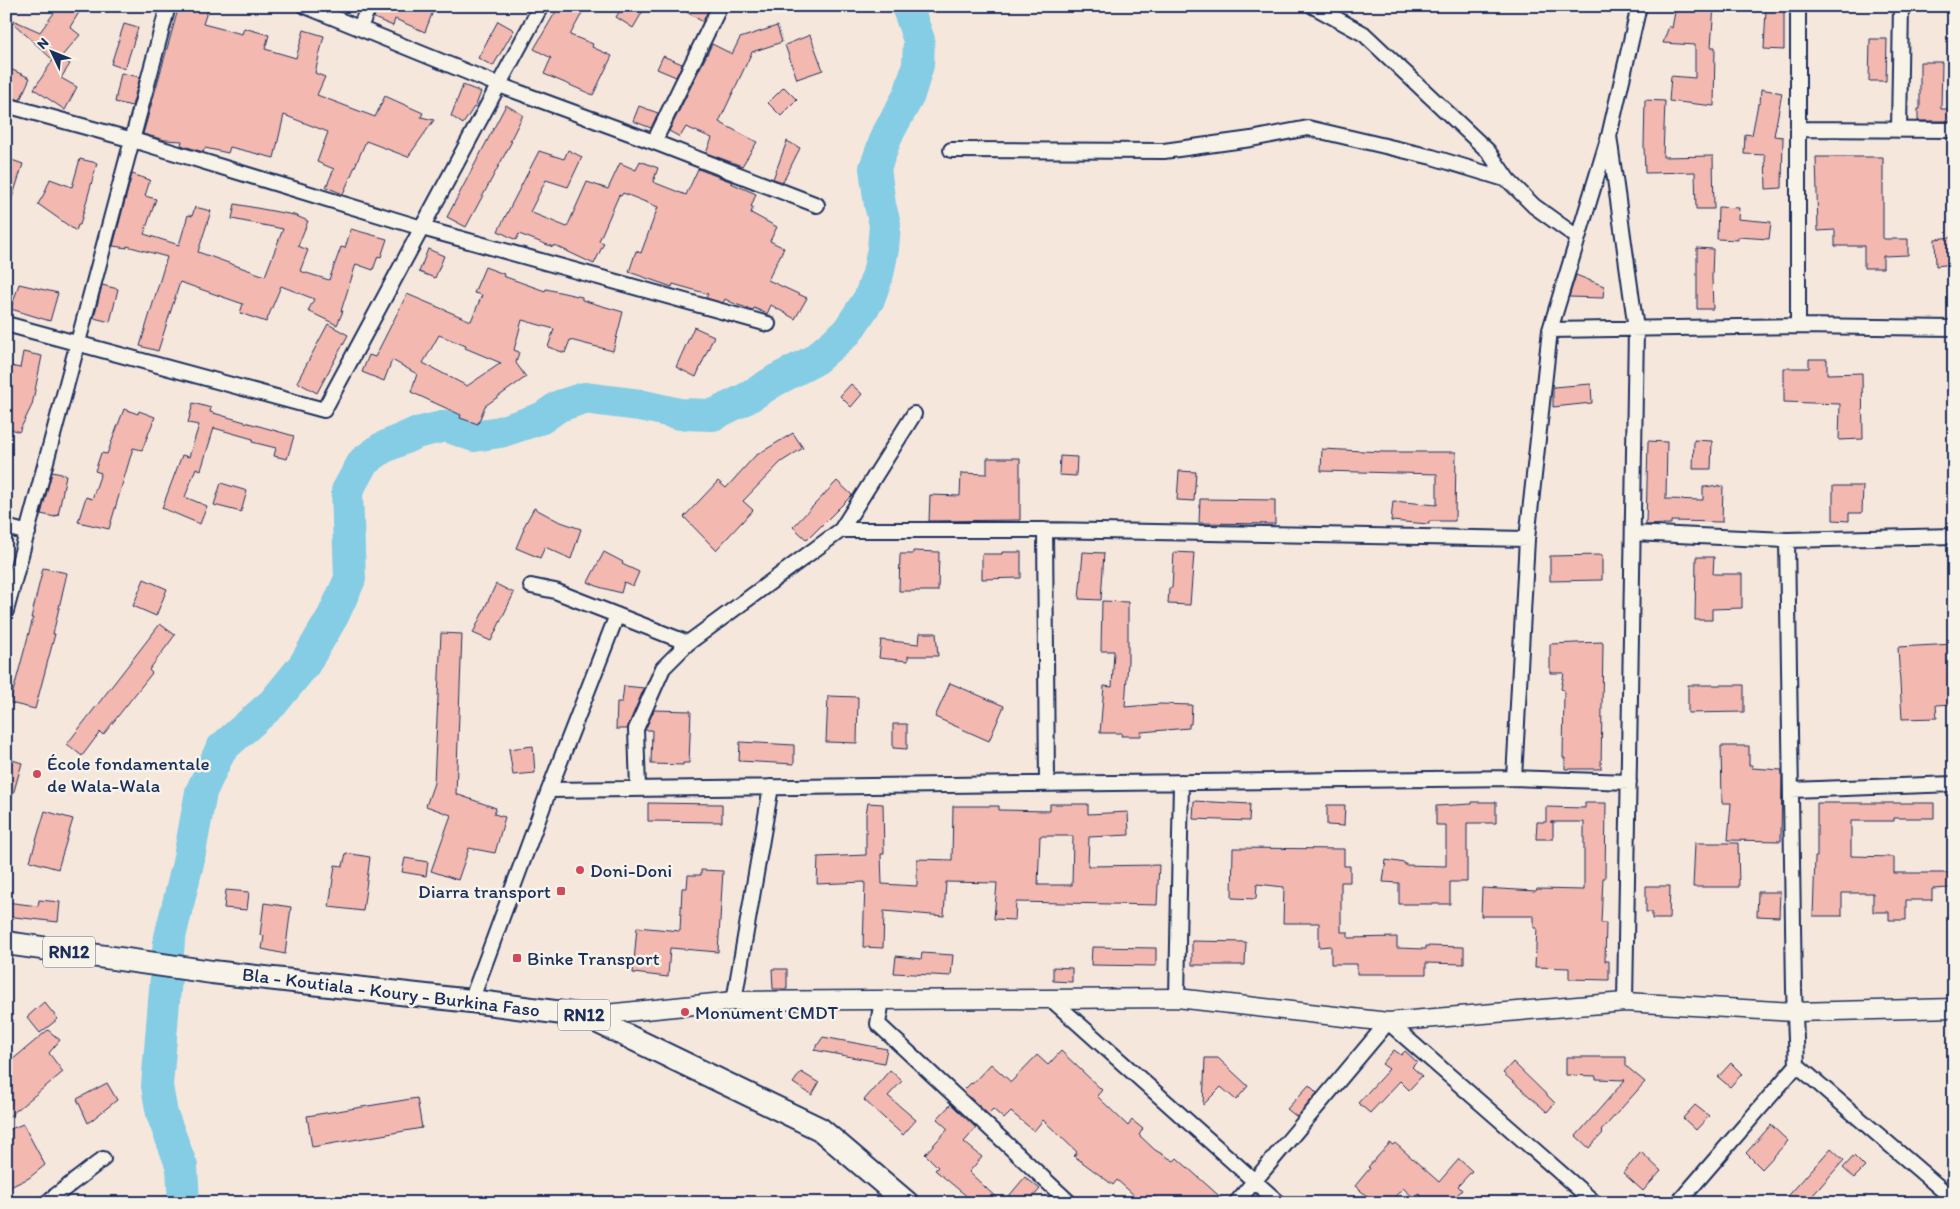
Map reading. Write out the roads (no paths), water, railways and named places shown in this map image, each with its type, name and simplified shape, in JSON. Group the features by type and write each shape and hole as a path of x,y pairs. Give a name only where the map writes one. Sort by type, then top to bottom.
{"main road":[{"name":"Bla - Koutiala - Koury - Burkina Faso","path":"7,945 212,972 472,1001 586,1016 820,1129 906,1203"}],"street":[{"path":"6,611 168,6"},
{"path":"306,6 498,85 654,142 817,205"},
{"path":"360,27 369,6"},
{"path":"6,324 324,410 541,6"},
{"path":"654,142 720,6"},
{"path":"1313,6 1364,34 1488,151 1508,180 1534,206 1577,237"},
{"path":"1514,778 1527,539 1550,330 1609,136 1639,6"},
{"path":"1798,6 1798,326"},
{"path":"1899,130 1901,6"},
{"path":"6,105 133,140 422,228 768,324"},
{"path":"951,150 1164,151 1251,140 1308,128 1432,157 1508,180"},
{"path":"1798,129 1954,130"},
{"path":"1609,136 1636,330 1625,1002"},
{"path":"1550,330 1798,326 1954,328"},
{"path":"638,789 636,729 663,668 688,643 841,530 914,414"},
{"path":"6,527 28,533"},
{"path":"841,530 1045,530 1527,539"},
{"path":"1045,530 1047,784"},
{"path":"1633,533 1787,540 1954,536"},
{"path":"1678,1203 1798,1065 1795,1012 1787,540"},
{"path":"531,586 555,591 688,643"},
{"path":"472,1001 549,790 617,615"},
{"path":"549,790 1514,778 1629,782"},
{"path":"1176,998 1181,782"},
{"path":"1791,790 1954,784"},
{"path":"734,1001 771,788"},
{"path":"586,1016 734,1001 1176,998 1388,1022 1625,1002 1795,1012 1954,1008"},
{"path":"882,1000 878,1024 1070,1203"},
{"path":"1052,1000 1280,1203"},
{"path":"1236,1203 1388,1022"},
{"path":"1388,1022 1594,1203"},
{"path":"1798,1065 1954,1200"},
{"path":"46,1203 102,1159"}],"waterway":[{"path":"184,1203 182,1167 162,1114 157,1086 169,941 188,863 201,792 221,749 273,703 304,665 333,616 350,579 347,491 363,462 382,448 416,433 446,426 474,436 500,432 542,418 559,406 584,398 640,405 680,414 713,415 813,361 847,332 869,299 878,274 885,224 880,205 875,168 887,135 909,95 918,65 919,40 907,6"}],"place":[{"name":"École fondamentale de Wala-Wala","path":"37,774"},
{"name":"Doni-Doni","path":"580,870"},
{"name":"Diarra transport","path":"561,891"},
{"name":"Binke Transport","path":"517,958"},
{"name":"Monument CMDT","path":"685,1012"}]}
